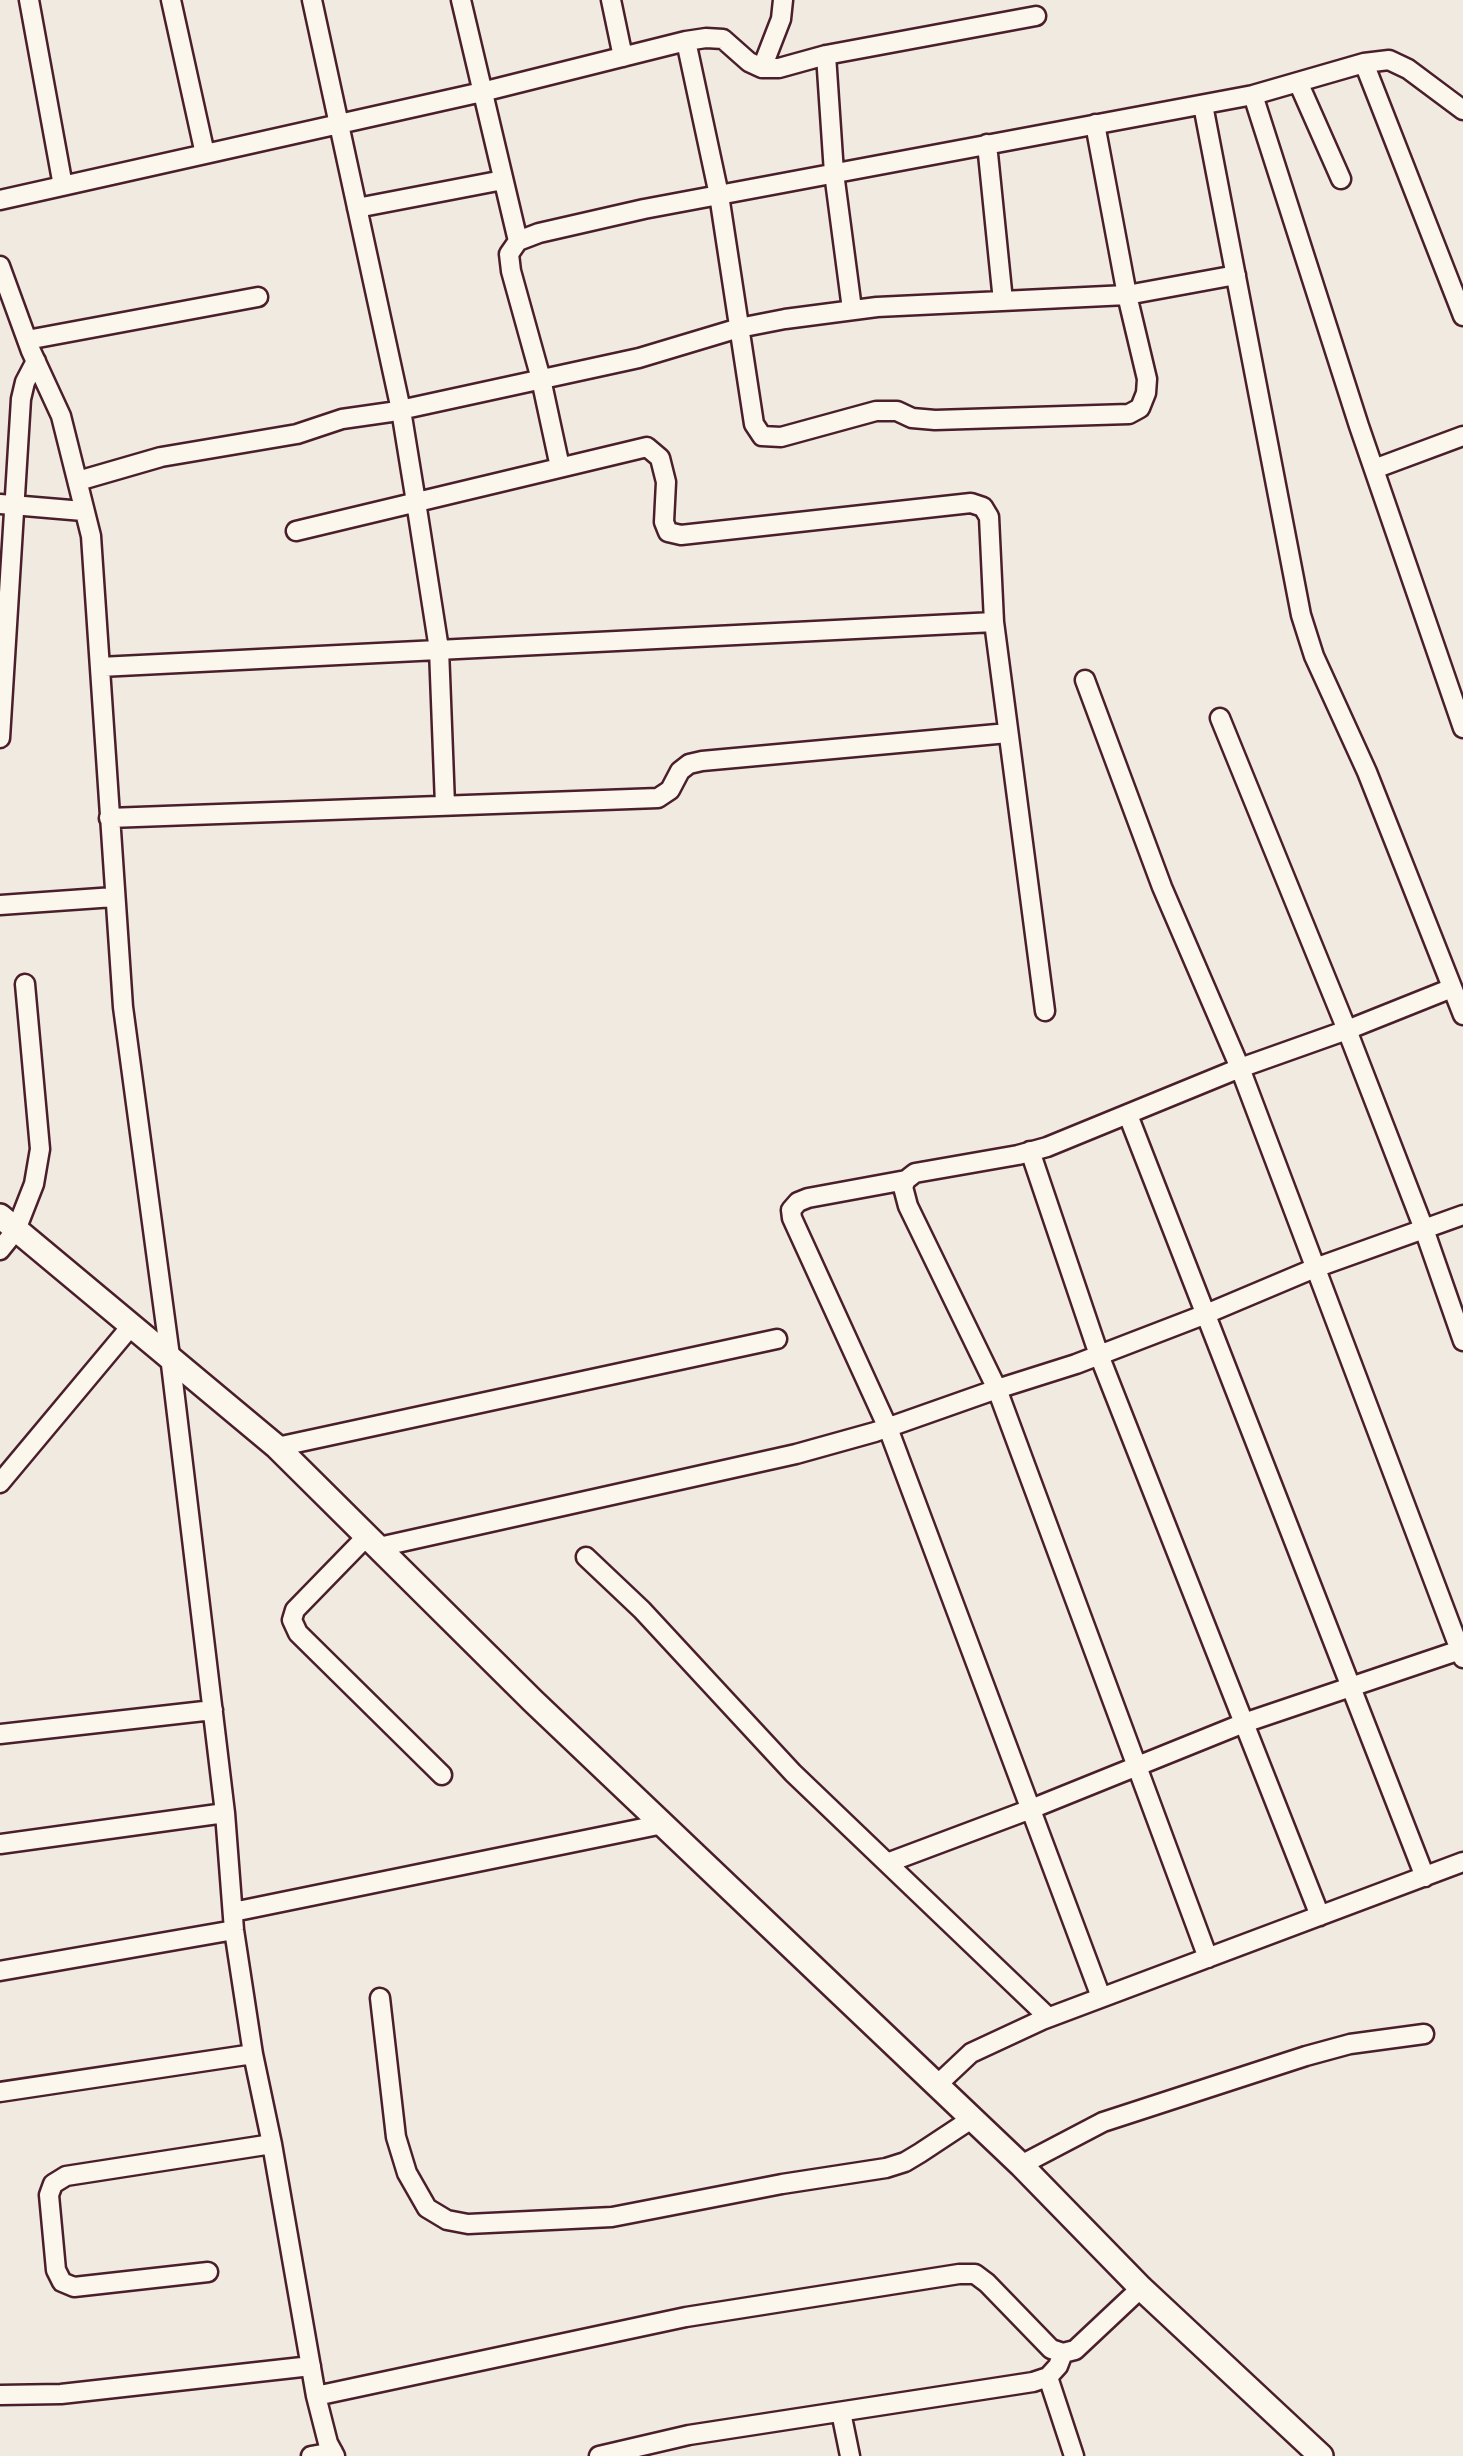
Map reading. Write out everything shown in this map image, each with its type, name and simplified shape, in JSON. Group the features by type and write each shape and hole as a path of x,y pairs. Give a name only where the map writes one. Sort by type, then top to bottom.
{"street":[{"path":"29,0 63,186"},
{"path":"171,0 205,154"},
{"path":"312,0 401,410 439,649 445,806"},
{"path":"461,0 517,241"},
{"path":"611,0 623,57"},
{"path":"762,68 781,19 783,0"},
{"path":"0,200 482,92 686,41 723,39 749,62 762,68 779,68 826,55 1036,16"},
{"path":"686,41 719,195 754,424 762,436 781,437 876,411 897,411 912,418 935,420 1129,414 1140,408 1146,393 1147,379 1127,295 1095,124"},
{"path":"826,55 834,173 852,309"},
{"path":"559,467 541,379 511,271 509,254 517,241 539,233 719,195 1253,95 1364,63 1390,60 1408,69 1463,110"},
{"path":"1364,63 1463,316"},
{"path":"1298,82 1341,178"},
{"path":"1253,95 1374,469 1463,728"},
{"path":"1203,105 1301,615 1314,656 1367,772 1463,1016"},
{"path":"987,144 1003,301"},
{"path":"357,208 503,180"},
{"path":"0,266 27,340 61,416 91,536 123,1007 170,1356 213,1710 234,1921 253,2054 272,2144 316,2396 328,2444 334,2454 311,2456"},
{"path":"78,481 161,457 297,434 341,419 401,410 639,358 739,328 852,309 1127,295 1236,275"},
{"path":"27,340 258,296"},
{"path":"0,738 8,505 21,400 36,361"},
{"path":"1374,469 1463,436"},
{"path":"296,531 648,447 660,458 666,482 664,522 668,532 681,535 971,503 983,507 989,517 994,622 1045,1011"},
{"path":"8,505 83,511"},
{"path":"100,667 994,622"},
{"path":"887,1863 1031,1809 1244,1723 1462,1653 1240,1068 1162,887 1085,680"},
{"path":"1220,719 1347,1030 1424,1229 1463,1342"},
{"path":"109,818 658,798 670,790 680,771 689,764 702,761 1008,733"},
{"path":"0,905 114,897"},
{"path":"0,1250 8,1223 34,1184 40,1149 25,984"},
{"path":"1101,1997 888,1428 792,1218 791,1210 798,1202 808,1198 906,1180 915,1173 1030,1152 1240,1068 1347,1030 1452,988"},
{"path":"1128,1115 1425,1877"},
{"path":"1030,1152 1099,1355 1320,1916"},
{"path":"906,1180 903,1187 908,1206 997,1389 1208,1958"},
{"path":"442,1774 298,1633 292,1620 295,1610 373,1542 796,1454 888,1428 1099,1355 1315,1268 1463,1215"},
{"path":"8,1223 277,1447 533,1701 973,2118 1141,2288 1321,2456"},
{"path":"0,1483 132,1325"},
{"path":"277,1447 777,1339"},
{"path":"586,1557 642,1610 793,1773 1048,2017"},
{"path":"0,1734 213,1710"},
{"path":"0,1844 225,1812"},
{"path":"0,1971 663,1824"},
{"path":"937,2085 971,2053 1003,2036 1463,1862"},
{"path":"380,1998 399,2149 407,2173 427,2208 447,2220 468,2224 612,2217 782,2184 886,2168 905,2162 973,2118"},
{"path":"1021,2165 1103,2122 1306,2056 1350,2044 1424,2034"},
{"path":"0,2092 253,2054"},
{"path":"208,2272 74,2287 62,2282 56,2270 49,2195 52,2184 66,2176 272,2144"},
{"path":"316,2396 686,2318 959,2274 975,2274 987,2283 1051,2350 1063,2353 1075,2350 1141,2288"},
{"path":"599,2456 689,2435 1033,2382 1048,2377 1058,2366 1063,2353"},
{"path":"0,2395 61,2394 311,2366"},
{"path":"1048,2377 1074,2456"},
{"path":"841,2412 850,2456"}]}
